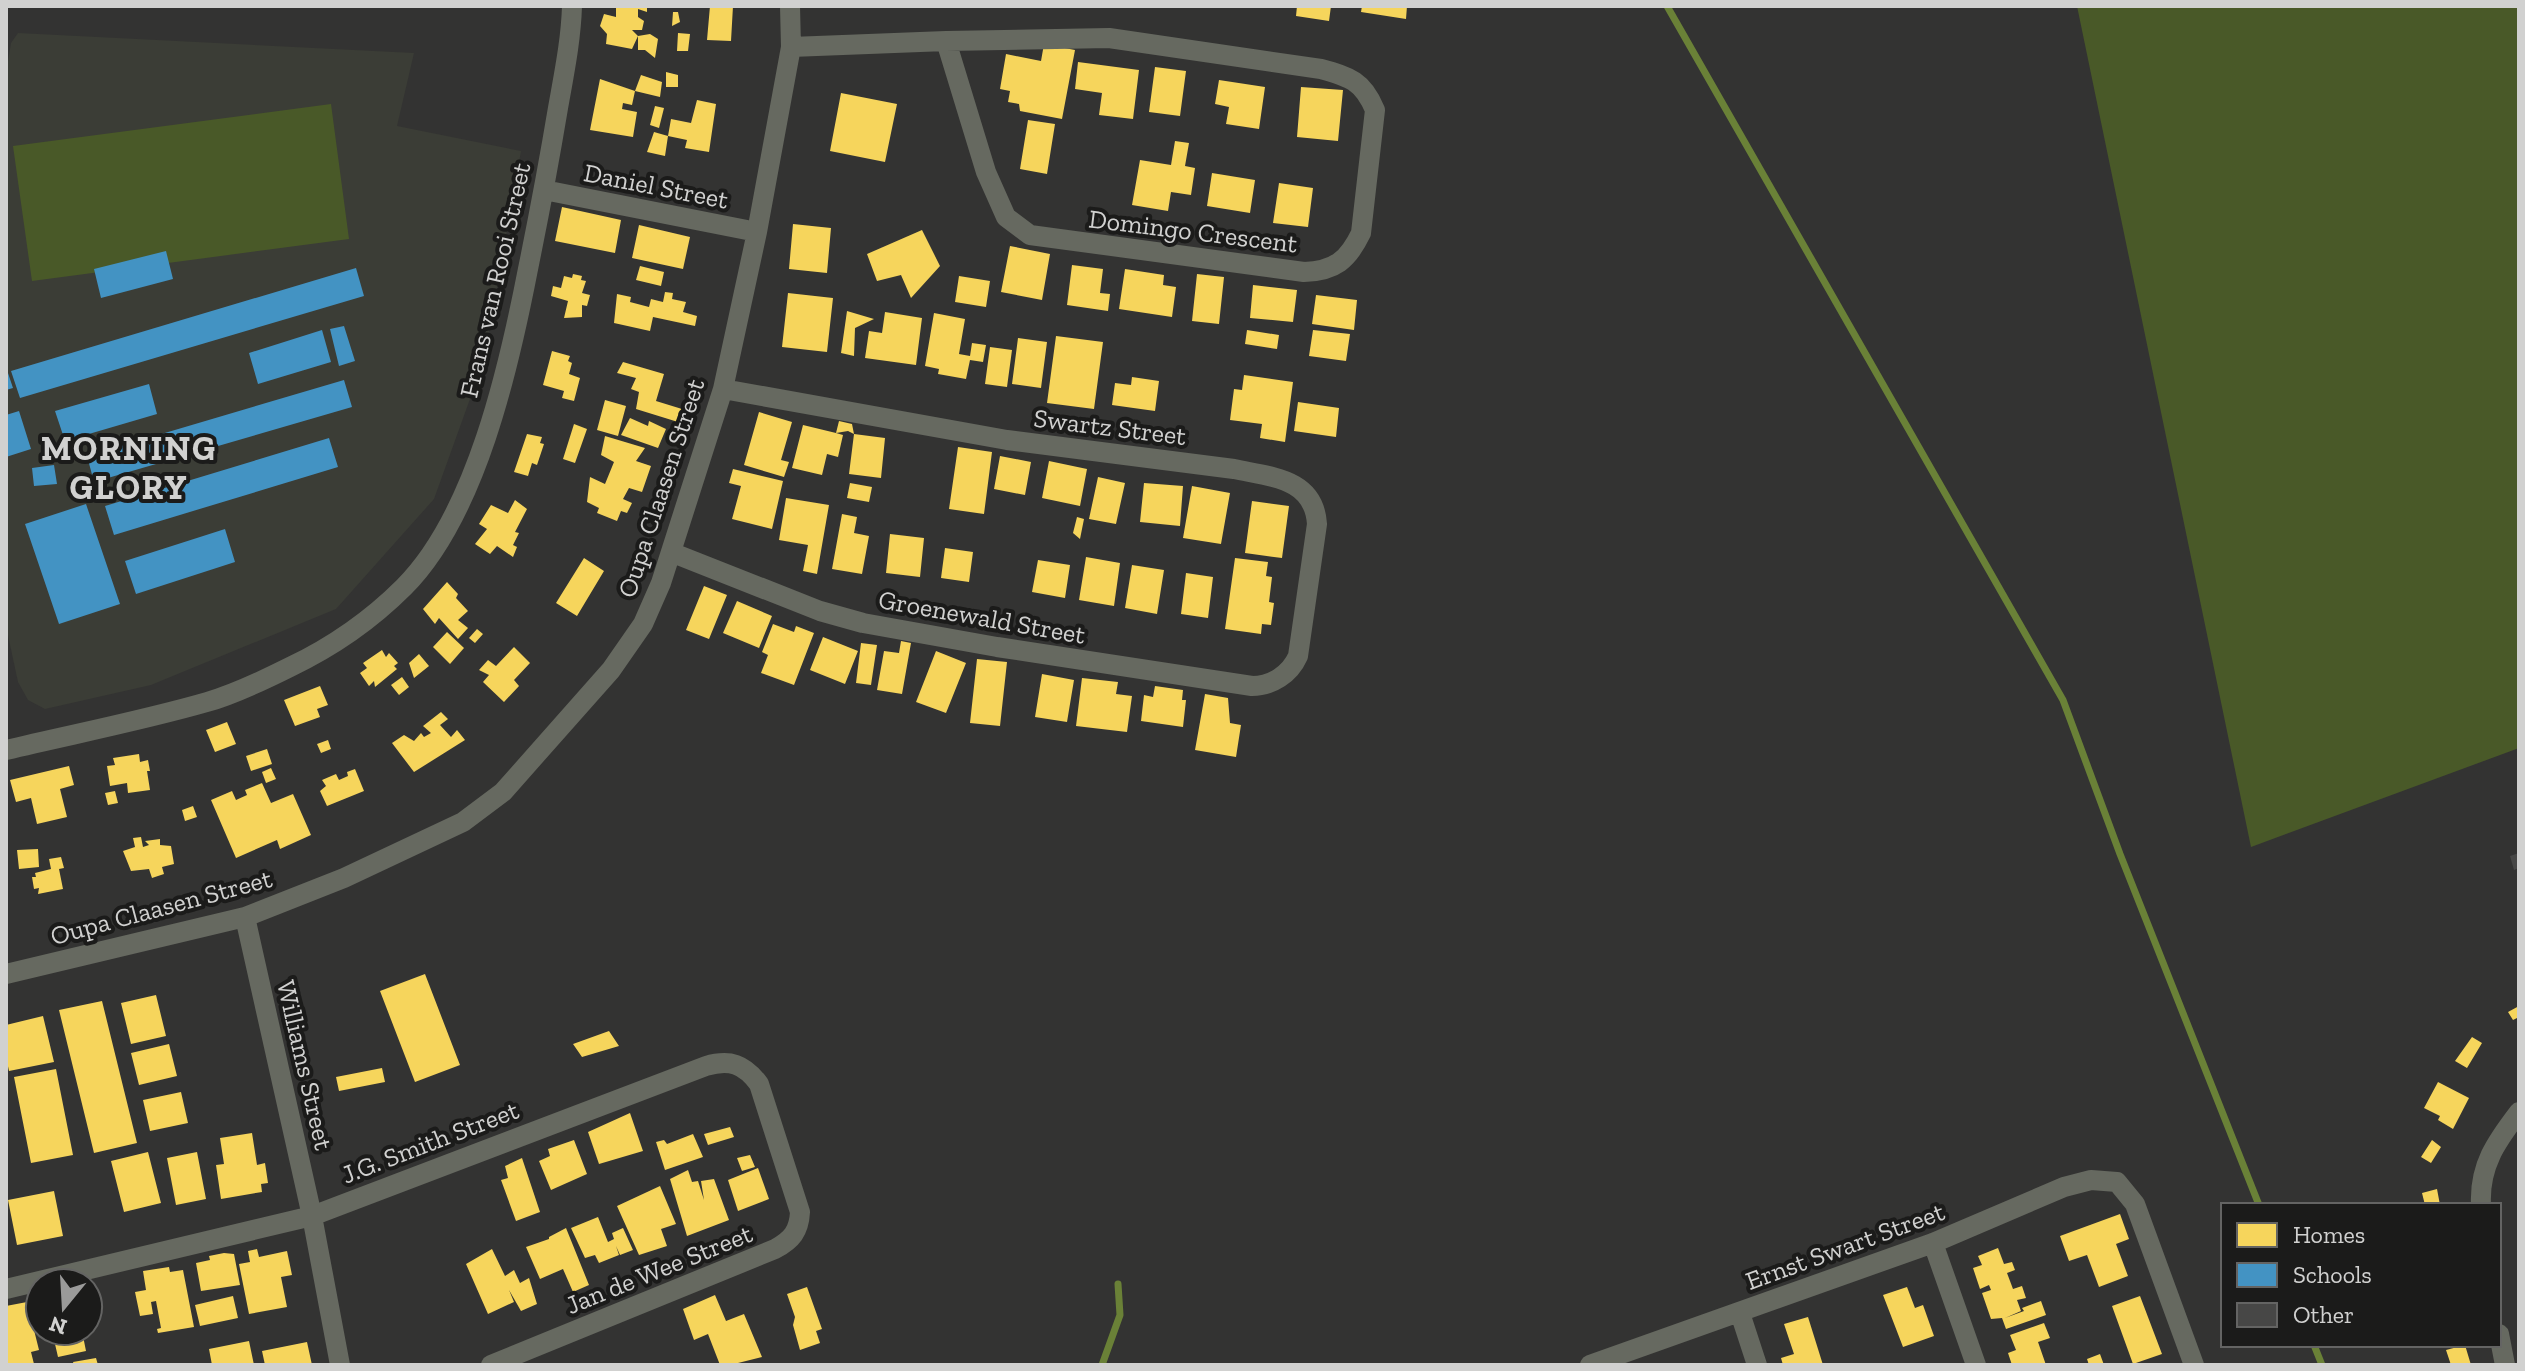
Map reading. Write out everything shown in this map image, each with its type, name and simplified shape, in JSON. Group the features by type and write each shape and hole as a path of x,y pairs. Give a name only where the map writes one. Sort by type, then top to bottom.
{"street":[{"name":"Frans van Rooi Street","path":"6,750 208,702 265,680 315,655 371,618 406,585 435,547 474,468 518,320 568,52 572,6"},
{"name":"Oupa Claasen Street","path":"6,974 245,917 344,878 463,822 503,792 611,670 643,624 673,553 723,389 757,232 791,47 790,6"},
{"name":"Domingo Crescent","path":"791,47 946,41 1109,38 1321,69 1343,75 1368,92 1375,110 1361,233 1353,251 1328,269 1304,272 1030,235 1006,217 986,172 946,41"},
{"name":"Daniel Street","path":"544,190 757,232"},
{"name":"Swartz Street","path":"723,389 1007,440 1234,469 1296,486 1307,494 1316,509 1317,524 1303,637 1290,670"},
{"name":"Groenewald Street","path":"673,553 820,611 863,623 1252,686 1264,686 1290,670"},
{"name":"Williams Street","path":"245,917 312,1216 340,1365"},
{"name":"J.G. Smith Street","path":"6,1289 312,1216 530,1131 706,1066 726,1062 746,1070 759,1084 792,1184"},
{"path":"2481,1203 2480,1182 2491,1154 2497,1140 2519,1112"},
{"name":"Ernst Swart Street","path":"1590,1365 1933,1243 2064,1187 2091,1180 2117,1182 2135,1204 2194,1365"},
{"name":"Jan de Wee Street","path":"491,1365 513,1361 782,1246 796,1233 800,1221 792,1184"},
{"path":"1933,1243 1976,1365"},
{"path":"1740,1313 1757,1365"},
{"path":"2501,1344 2505,1365"}],"shaded area":[{"path":"18,33 414,53 397,126 521,151 484,360 434,499 336,609 151,685 45,709 28,700 18,682 6,626 6,73 11,43"}],"green space":[{"path":"2077,6 2519,6 2519,748 2251,847"},
{"path":"331,104 349,239 32,281 13,146"}],"building: Homes":[{"path":"616,6 647,6 647,12 638,9 638,17 644,21 642,30 632,30 638,36 632,49 606,44 607,34 600,26 604,14 616,17"},
{"path":"710,6 733,6 731,41 707,40"},
{"path":"1297,6 1331,6 1329,21 1296,16"},
{"path":"1362,6 1407,6 1406,19 1361,12"},
{"path":"673,12 678,12 680,22 672,26"},
{"path":"678,33 690,34 688,51 677,51"},
{"path":"650,34 658,39 655,58 645,50 638,50 638,36"},
{"path":"1044,44 1075,50 1062,119 1020,111 1019,104 1008,102 1010,91 1000,89 1006,54 1041,61"},
{"path":"1078,62 1139,70 1133,119 1099,115 1102,93 1075,89"},
{"path":"1155,67 1186,71 1180,116 1149,112"},
{"path":"666,72 678,75 678,87 666,87"},
{"path":"641,75 662,82 660,97 635,91"},
{"path":"600,79 635,91 632,105 623,103 622,109 637,112 633,137 590,130"},
{"path":"1219,80 1265,87 1259,129 1226,124 1229,107 1215,104"},
{"path":"1301,87 1343,90 1338,141 1297,137"},
{"path":"841,93 897,104 885,162 830,151"},
{"path":"697,100 716,104 709,152 685,148 687,140 668,136 671,119 691,123"},
{"path":"655,106 664,108 659,128 650,125"},
{"path":"1028,120 1055,124 1047,174 1020,169"},
{"path":"654,132 668,136 665,156 647,152"},
{"path":"1175,141 1189,143 1185,166 1195,168 1191,195 1171,192 1168,211 1132,205 1140,160 1171,165"},
{"path":"1212,173 1255,180 1250,213 1207,206"},
{"path":"1279,183 1313,188 1308,227 1273,223"},
{"path":"562,207 621,220 615,253 555,241"},
{"path":"793,224 831,228 827,273 789,269"},
{"path":"639,225 690,237 683,269 632,258"},
{"path":"922,230 940,266 911,298 901,275 877,281 867,254"},
{"path":"1010,246 1050,254 1042,300 1001,292"},
{"path":"1072,265 1103,269 1100,293 1110,294 1108,311 1067,305"},
{"path":"640,266 664,272 661,286 636,280"},
{"path":"1125,269 1164,275 1163,285 1176,287 1172,317 1119,309"},
{"path":"573,274 582,276 581,280 586,281 582,293 590,295 587,306 582,305 582,317 564,318 568,301 551,296 553,286 561,288 564,276 572,278"},
{"path":"1197,274 1224,277 1219,324 1192,321"},
{"path":"959,276 990,281 986,307 955,302"},
{"path":"1253,285 1297,290 1293,322 1250,318"},
{"path":"665,292 673,293 672,299 686,302 683,312 697,316 695,326 653,317 650,331 614,323 617,294 631,297 630,302 649,307 651,299 663,302"},
{"path":"788,293 833,298 827,352 782,347"},
{"path":"1316,295 1357,300 1354,330 1312,324"},
{"path":"847,311 874,319 855,328 854,356 841,353"},
{"path":"885,312 922,318 916,365 865,358 869,331 882,333"},
{"path":"934,313 965,319 959,354 970,356 972,343 986,345 983,362 970,360 966,379 938,374 939,369 925,366"},
{"path":"1247,330 1279,335 1277,349 1245,344"},
{"path":"1313,330 1350,334 1346,361 1309,356"},
{"path":"1056,336 1103,342 1094,409 1047,403"},
{"path":"1018,338 1047,342 1041,388 1012,384"},
{"path":"990,347 1012,350 1007,387 985,384"},
{"path":"552,351 570,356 569,374 580,378 574,401 562,398 564,391 543,385"},
{"path":"623,362 664,374 656,401 682,409 678,422 636,409 639,392 631,389 636,378 617,373"},
{"path":"1244,375 1293,382 1285,442 1260,438 1262,424 1230,420 1234,389 1242,390"},
{"path":"1132,377 1159,381 1155,411 1112,405 1115,383 1131,385"},
{"path":"605,400 626,406 618,436 597,430"},
{"path":"1298,402 1339,408 1336,437 1294,431"},
{"path":"759,412 792,422 781,460 789,462 784,477 744,465"},
{"path":"630,418 648,426 649,421 666,429 658,448 621,435"},
{"path":"839,421 852,424 854,434 848,431 836,433"},
{"path":"574,424 587,429 575,463 563,459"},
{"path":"803,425 843,435 838,457 827,454 822,475 792,468"},
{"path":"527,434 542,437 540,443 544,444 537,465 532,463 528,476 514,472"},
{"path":"854,434 885,438 881,478 849,474"},
{"path":"605,436 645,448 636,461 651,466 642,492 629,488 623,499 632,503 627,513 621,511 617,521 597,513 599,508 587,502 590,477 605,484 614,462 601,455"},
{"path":"958,447 992,452 984,514 949,509"},
{"path":"1000,456 1031,462 1025,495 994,489"},
{"path":"1049,461 1087,469 1080,506 1042,498"},
{"path":"733,469 783,481 772,529 732,519 741,486 729,483"},
{"path":"1098,477 1125,483 1116,524 1089,519"},
{"path":"850,483 872,487 869,502 847,498"},
{"path":"1144,483 1183,486 1180,526 1140,522"},
{"path":"1192,486 1230,493 1221,544 1183,538"},
{"path":"786,498 829,505 817,574 803,571 808,545 779,540"},
{"path":"515,500 527,509 515,532 519,533 513,545 517,547 513,557 497,546 490,554 475,544 487,529 479,524 491,505 508,513"},
{"path":"1252,501 1289,506 1282,558 1245,553"},
{"path":"842,514 857,517 854,533 869,536 862,574 832,569"},
{"path":"1077,517 1084,519 1080,539 1073,533"},
{"path":"890,534 924,538 920,577 886,573"},
{"path":"945,548 973,552 969,582 941,578"},
{"path":"1086,557 1120,563 1114,606 1079,600"},
{"path":"584,558 604,571 577,616 556,603"},
{"path":"1235,558 1268,562 1266,576 1272,577 1269,602 1274,603 1271,625 1262,624 1261,634 1225,629"},
{"path":"1038,560 1070,565 1065,598 1032,592"},
{"path":"1132,565 1164,570 1157,614 1125,608"},
{"path":"1186,573 1213,577 1208,618 1181,614"},
{"path":"447,582 468,611 458,620 468,628 458,639 439,618 435,624 423,609"},
{"path":"704,586 727,595 709,639 686,630"},
{"path":"737,601 772,616 759,648 723,633"},
{"path":"773,624 794,632 796,626 814,633 794,685 761,673 768,655 762,652"},
{"path":"477,629 483,634 475,643 469,638"},
{"path":"447,632 464,648 450,664 433,647"},
{"path":"823,637 858,651 845,684 810,670"},
{"path":"901,641 911,643 902,694 877,690 884,651 899,653"},
{"path":"861,643 877,645 871,685 856,683"},
{"path":"514,647 530,663 514,680 519,686 504,702 483,682 489,675 479,670 488,660 496,666"},
{"path":"382,650 386,657 389,653 398,663 394,666 397,669 375,687 374,681 369,686 360,673 367,668 363,663"},
{"path":"936,651 966,663 946,713 916,702"},
{"path":"419,654 429,666 414,678 409,663"},
{"path":"977,659 1007,662 1000,726 970,723"},
{"path":"1042,674 1074,680 1067,722 1035,717"},
{"path":"402,677 409,687 399,695 391,685"},
{"path":"1082,678 1118,682 1116,694 1132,696 1127,732 1076,726"},
{"path":"320,686 328,705 317,709 320,717 295,726 284,700"},
{"path":"1155,686 1183,690 1182,700 1186,700 1183,727 1141,721 1144,695 1153,697"},
{"path":"1205,694 1228,698 1230,723 1241,725 1236,757 1195,750"},
{"path":"441,712 448,719 440,725 451,737 457,730 465,740 414,772 392,743 404,735 414,741 421,733 424,737 431,733 423,726"},
{"path":"227,722 236,744 215,752 206,730"},
{"path":"328,740 331,749 321,753 317,744"},
{"path":"267,749 272,764 251,771 246,756"},
{"path":"139,754 140,762 148,760 150,790 128,793 127,783 110,786 107,766 115,765 113,758"},
{"path":"69,766 74,785 60,789 67,817 37,824 31,798 16,802 10,780"},
{"path":"271,768 276,779 266,783 262,772"},
{"path":"355,769 364,791 327,806 320,791 326,786 322,780 336,774 339,780"},
{"path":"262,783 271,803 293,794 311,835 280,849 277,840 236,858 211,800 232,791 236,800 247,795 245,790"},
{"path":"115,791 118,803 108,805 105,793"},
{"path":"193,806 197,817 185,821 182,810"},
{"path":"141,837 143,847 149,845 145,841 160,839 160,845 171,846 174,864 162,867 164,874 152,878 149,869 131,871 123,851 135,847 133,838"},
{"path":"38,849 39,867 19,869 17,850"},
{"path":"61,857 64,868 59,869 63,889 38,894 39,888 34,889 32,877 36,877 35,873 51,869 49,859"},
{"path":"425,974 460,1065 415,1082 380,991"},
{"path":"156,995 166,1036 131,1044 121,1003"},
{"path":"102,1001 137,1143 94,1153 59,1010"},
{"path":"2519,1006 2519,1017 2513,1020 2508,1012"},
{"path":"43,1016 54,1062 9,1071 6,1025"},
{"path":"609,1031 619,1046 582,1057 573,1044"},
{"path":"2472,1037 2482,1043 2467,1068 2455,1061"},
{"path":"169,1044 177,1076 139,1085 131,1053"},
{"path":"382,1068 385,1082 339,1091 336,1077"},
{"path":"56,1069 73,1155 31,1163 14,1077"},
{"path":"2438,1082 2469,1098 2453,1129 2438,1120 2440,1116 2424,1108"},
{"path":"181,1092 188,1123 150,1131 143,1100"},
{"path":"630,1113 643,1151 599,1164 588,1132"},
{"path":"730,1127 734,1137 708,1145 704,1134"},
{"path":"252,1133 257,1165 265,1163 268,1183 261,1184 262,1192 221,1199 216,1165 224,1164 220,1138"},
{"path":"693,1134 703,1157 665,1170 656,1142 664,1140 667,1144"},
{"path":"574,1140 587,1174 551,1190 539,1161 550,1156 548,1149"},
{"path":"2432,1140 2441,1147 2431,1163 2421,1157"},
{"path":"148,1152 161,1203 124,1212 111,1161"},
{"path":"197,1152 206,1199 176,1205 167,1158"},
{"path":"750,1155 755,1167 742,1171 737,1158"},
{"path":"522,1158 540,1212 516,1221 501,1180 508,1178 505,1166"},
{"path":"758,1168 769,1199 738,1211 728,1180"},
{"path":"688,1170 692,1182 698,1181 704,1200 701,1181 714,1179 729,1220 687,1236 670,1179"},
{"path":"660,1186 676,1224 661,1229 667,1246 639,1255 617,1206"},
{"path":"2437,1189 2440,1203 2424,1203 2422,1193"},
{"path":"54,1191 63,1236 17,1245 8,1200"},
{"path":"2120,1214 2129,1239 2116,1244 2128,1276 2099,1287 2087,1255 2069,1261 2060,1236"},
{"path":"598,1217 608,1242 614,1239 612,1233 623,1228 633,1250 620,1255 616,1246 619,1255 599,1263 595,1255 585,1258 571,1228"},
{"path":"566,1228 589,1285 573,1292 563,1269 540,1279 526,1247 549,1239"},
{"path":"1998,1248 2004,1264 2012,1262 2015,1270 2007,1273 2013,1289 2022,1286 2026,1298 2017,1300 2021,1311 2005,1318 2024,1311 2022,1308 2041,1301 2046,1315 2006,1329 2002,1318 1991,1319 1982,1293 1991,1290 1989,1285 1980,1289 1973,1268 1982,1265 1978,1256"},
{"path":"257,1249 259,1257 287,1251 292,1275 281,1277 287,1307 249,1314 239,1264 250,1262 248,1251"},
{"path":"492,1249 505,1276 514,1270 520,1283 529,1278 537,1304 521,1311 509,1290 514,1302 488,1314 466,1264"},
{"path":"224,1253 234,1254 240,1285 201,1291 196,1263"},
{"path":"169,1267 170,1272 183,1270 194,1327 158,1333 157,1329 161,1328 156,1301 151,1302 153,1314 140,1316 135,1292 146,1290 143,1271"},
{"path":"807,1287 822,1329 816,1331 820,1343 800,1350 793,1325 795,1317 787,1294"},
{"path":"1907,1287 1915,1308 1923,1305 1934,1336 1903,1347 1883,1295"},
{"path":"715,1295 726,1321 744,1314 762,1357 720,1365 708,1334 694,1340 683,1309"},
{"path":"233,1296 238,1318 200,1326 195,1305"},
{"path":"2140,1296 2162,1354 2133,1364 2112,1306"},
{"path":"24,1303 24,1347 38,1347 39,1350 31,1352 34,1364 6,1365 6,1306"},
{"path":"1808,1317 1823,1365 1783,1365 1781,1358 1794,1354 1784,1324"},
{"path":"2044,1323 2050,1338 2038,1342 2046,1365 2012,1365 2008,1353 2016,1350 2010,1335"},
{"path":"249,1341 254,1365 212,1365 209,1349"},
{"path":"307,1342 312,1365 265,1365 262,1351"},
{"path":"56,1347 85,1347 86,1351 58,1357"},
{"path":"2466,1347 2471,1365 2451,1365 2446,1350"},
{"path":"2100,1354 2104,1365 2089,1365 2087,1359"},
{"path":"96,1358 98,1365 74,1365 73,1362"}],"building: Schools":[{"path":"166,251 173,279 101,298 94,269"},
{"path":"356,268 364,296 20,398 11,371"},
{"path":"344,326 355,361 339,366 330,329"},
{"path":"322,330 331,362 258,384 249,353"},
{"path":"6,367 13,388 6,390"},
{"path":"344,380 352,407 94,482 87,456"},
{"path":"149,384 157,414 65,441 55,411"},
{"path":"19,411 31,449 6,457 6,415"},
{"path":"329,438 338,467 114,535 105,506"},
{"path":"54,465 57,484 34,486 32,468"},
{"path":"86,504 120,604 59,624 25,524"},
{"path":"225,529 235,562 136,594 125,561"}],"building: Other":[{"path":"2519,853 2519,868 2514,870 2510,856"}],"waterway":[{"path":"1667,6 2063,700 2120,854 2258,1203"},
{"path":"1102,1365 1120,1315 1118,1284"},
{"path":"2315,1347 2322,1365"}],"district":[{"name":"MORNING GLORY","path":"129,468"}]}
